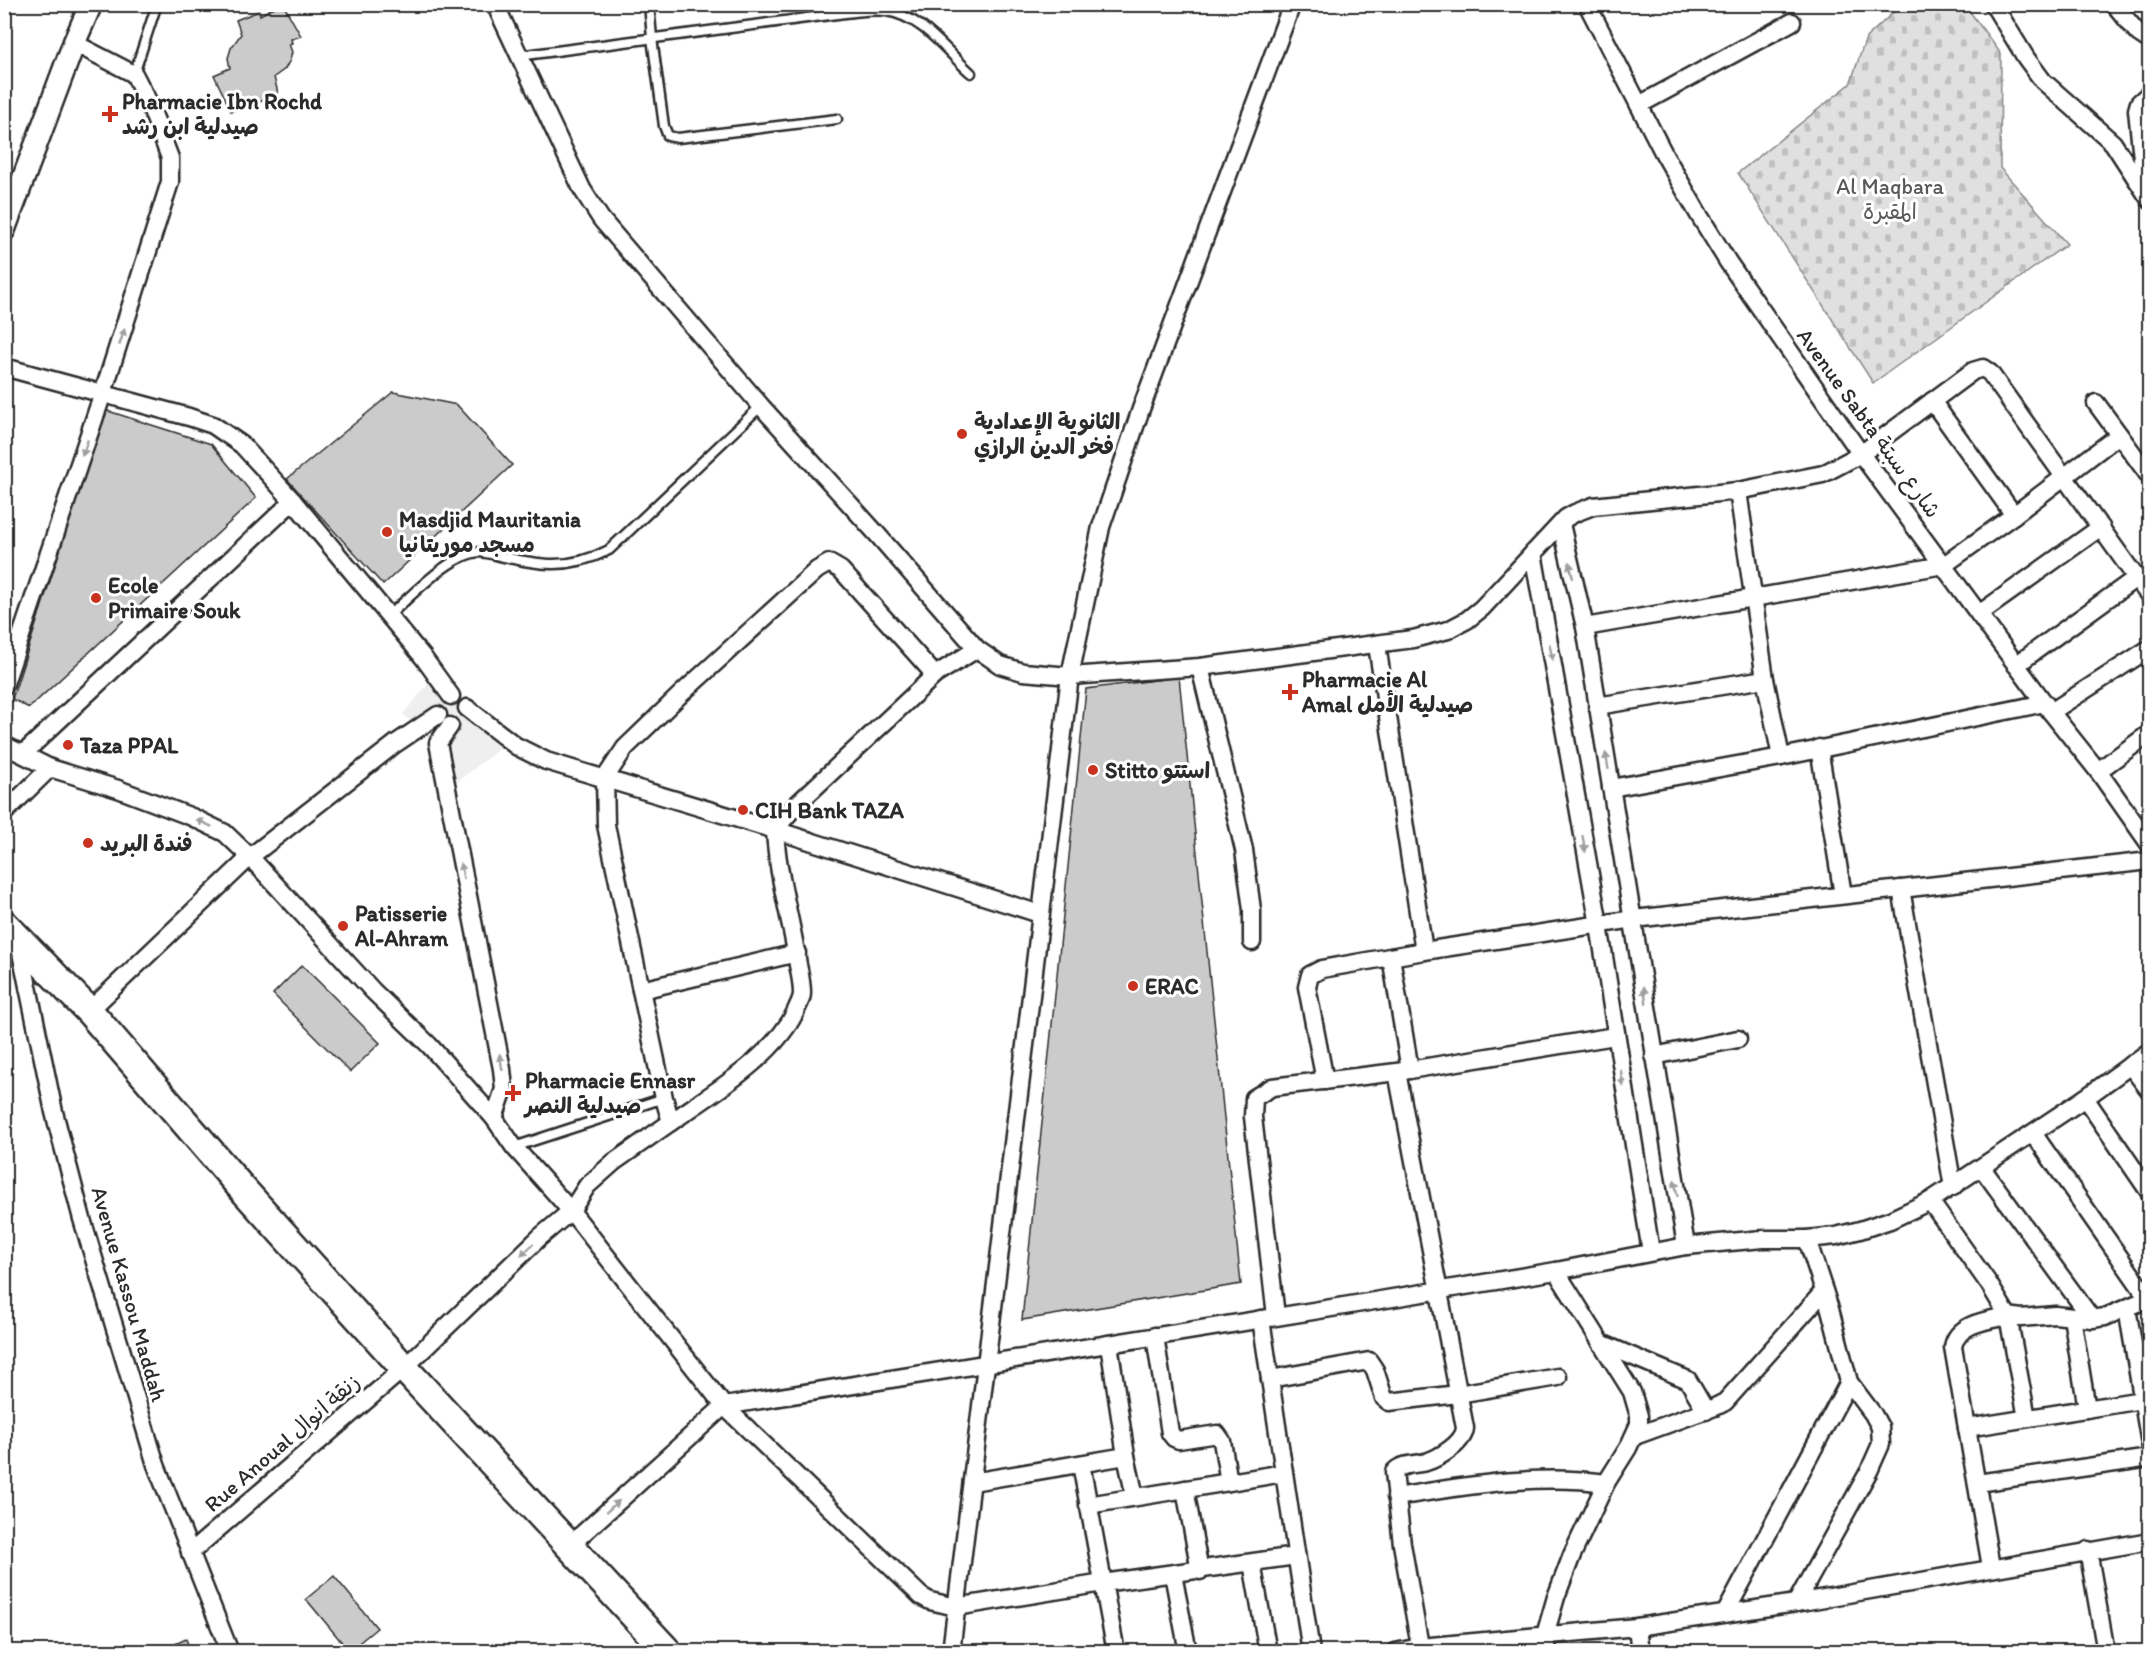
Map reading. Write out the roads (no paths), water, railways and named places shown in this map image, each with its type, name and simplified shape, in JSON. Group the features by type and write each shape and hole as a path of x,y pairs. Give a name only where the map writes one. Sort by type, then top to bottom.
{"main road":[{"path":"11,932 89,1011 148,1083 404,1368 668,1652"}],"street":[{"path":"4,230 74,43 91,4"},
{"path":"495,4 582,189 602,219 761,406 876,533 976,649 1000,664 1023,672 1070,676 1200,667 1377,645 1432,635 1467,620 1482,608 1561,524 1575,513 1593,506 1738,491 1823,474 1861,454 1973,371 1983,368 1987,370 2150,597"},
{"path":"951,1652 1070,676 1101,527 1145,398 1292,4"},
{"name":"Avenue Sabta شارع سبتة","path":"1587,4 1699,215 1728,262 1861,454 2016,665 2098,771 2150,845"},
{"path":"1993,4 2043,81 2113,143 2147,196"},
{"path":"2114,4 2139,33 2150,41"},
{"path":"1639,105 1792,22"},
{"path":"4,686 103,393 170,182 170,158 149,103 134,74 74,43"},
{"path":"2147,196 2137,110 2139,103 2150,93"},
{"path":"4,368 189,417 213,425 242,445 293,501 451,696 463,700 467,708 516,746 546,761 775,830 1040,914"},
{"path":"1932,401 2014,515"},
{"path":"2096,403 2150,477"},
{"path":"1585,627 1944,565 2119,435"},
{"path":"1738,491 1765,679 1781,757"},
{"path":"24,753 293,501"},
{"path":"1561,524 1585,627 1686,1245"},
{"path":"1980,614 2101,527"},
{"path":"1533,553 1599,925 1651,1252"},
{"path":"671,1122 606,825 605,778 625,748 681,693 817,570 829,563 842,570 935,675"},
{"path":"2016,665 2136,578"},
{"path":"1377,645 1424,951"},
{"path":"1611,788 2048,707 2150,648"},
{"path":"775,830 794,807 935,675 976,649"},
{"path":"1200,667 1244,850 1252,909 1252,942"},
{"path":"1598,706 1765,679"},
{"path":"451,696 446,697 439,705 444,720 438,743 502,1069 504,1089 494,1118"},
{"path":"89,1011 250,857 394,744 444,720 458,725 464,720 467,708"},
{"path":"2098,771 2150,733"},
{"path":"4,745 50,768 118,789 192,817 225,833 374,991 429,1045 494,1118 514,1147 571,1211 724,1406 912,1589 930,1601 956,1607 1103,1582 1296,1556"},
{"path":"1819,748 1843,895"},
{"path":"4,813 50,768"},
{"name":"Rue Anoual زنقة انوال","path":"190,1553 404,1368 540,1237 571,1211 587,1186 614,1162 734,1077 783,1035 802,995 797,953 776,854 775,830"},
{"path":"1325,1081 1307,987 1310,975 1322,969 1424,951 1634,920 2150,861"},
{"path":"1901,888 1953,1187"},
{"name":"Avenue Kassou Maddah","path":"11,932 82,1219 156,1466 230,1652"},
{"path":"641,990 797,953"},
{"path":"1391,957 1403,1071 1438,1290 1465,1428 1463,1436 1450,1448 1432,1459 1396,1469 1394,1478 1402,1544 1421,1649"},
{"path":"1311,1652 1270,1379 1269,1317 1253,1117 1254,1098 1272,1087 1403,1071 1615,1036"},
{"path":"1654,1056 1738,1039"},
{"path":"570,1545 724,1406 1556,1271 1686,1245 1836,1236 1890,1220 1930,1201 2085,1098 2150,1051"},
{"path":"2130,1065 2150,1091"},
{"path":"2085,1098 2150,1193"},
{"path":"1991,1567 1954,1358 1954,1342 1965,1329 1973,1325 2008,1316 2021,1318 2055,1315 2092,1319 2105,1317 2149,1298 2033,1133"},
{"path":"1982,1168 2092,1319"},
{"path":"1930,1201 1989,1284 2008,1316 2027,1418"},
{"path":"1796,1603 1869,1471 1881,1444 1880,1427 1849,1382 1807,1239"},
{"path":"1546,1643 1556,1597 1572,1555 1606,1483 1635,1436 1639,1424 1632,1392 1556,1271"},
{"path":"1635,1436 1725,1402 1824,1291"},
{"path":"2127,1308 2150,1444"},
{"path":"2072,1317 2087,1409"},
{"path":"1155,1336 1170,1433 1179,1440 1217,1434 1222,1441 1229,1482"},
{"path":"1601,1343 1681,1375 1695,1389 1706,1411"},
{"path":"1109,1344 1126,1456 1135,1497"},
{"path":"1270,1379 1369,1361 1375,1370 1386,1401 1458,1394 1558,1377"},
{"path":"1726,1612 1849,1382"},
{"path":"1967,1428 2142,1400"},
{"path":"972,1482 1126,1456"},
{"path":"1977,1483 2150,1458"},
{"path":"1081,1464 1116,1652"},
{"path":"1088,1505 1284,1473"},
{"path":"1396,1497 1518,1481 1565,1479 1606,1483"},
{"path":"1185,1489 1200,1570"},
{"path":"1395,1652 1546,1643 1726,1612 1796,1603 2088,1550 2150,1541"},
{"path":"2088,1550 2106,1652"},
{"path":"1252,1563 1268,1652"},
{"path":"1173,1574 1188,1652"},
{"path":"1637,1627 1640,1652"}],"lane":[{"path":"134,74 157,4"},
{"path":"649,4 664,126 668,136 678,138 837,119"},
{"path":"518,56 845,13 885,10 907,15 931,34 971,73"},
{"path":"388,616 442,570 461,556 471,553 481,552 544,565 575,564 609,550 761,406"},
{"path":"514,1147 664,1098"}],"place":[{"name":"Pharmacie Ibn Rochd صيدلية ابن رشد","path":"110,114"},
{"name":"الثانوية الإعدادية فخر الدين الرازي","path":"962,434"},
{"name":"Masdjid Mauritania مسجد موريتانيا","path":"387,532"},
{"name":"Ecole Primaire Souk","path":"96,598"},
{"name":"Pharmacie Al Amal صيدلية الأمل","path":"1290,692"},
{"name":"Taza PPAL","path":"68,745"},
{"name":"Stitto استتو","path":"1093,770"},
{"name":"CIH Bank TAZA","path":"743,810"},
{"name":"فندة البريد","path":"88,843"},
{"name":"Patisserie Al-Ahram","path":"343,926"},
{"name":"ERAC","path":"1133,986"},
{"name":"Pharmacie Ennasr صيدلية النصر","path":"513,1093"}],"park label":[{"name":"Al Maqbara المقبرة","path":"1890,198"}]}
